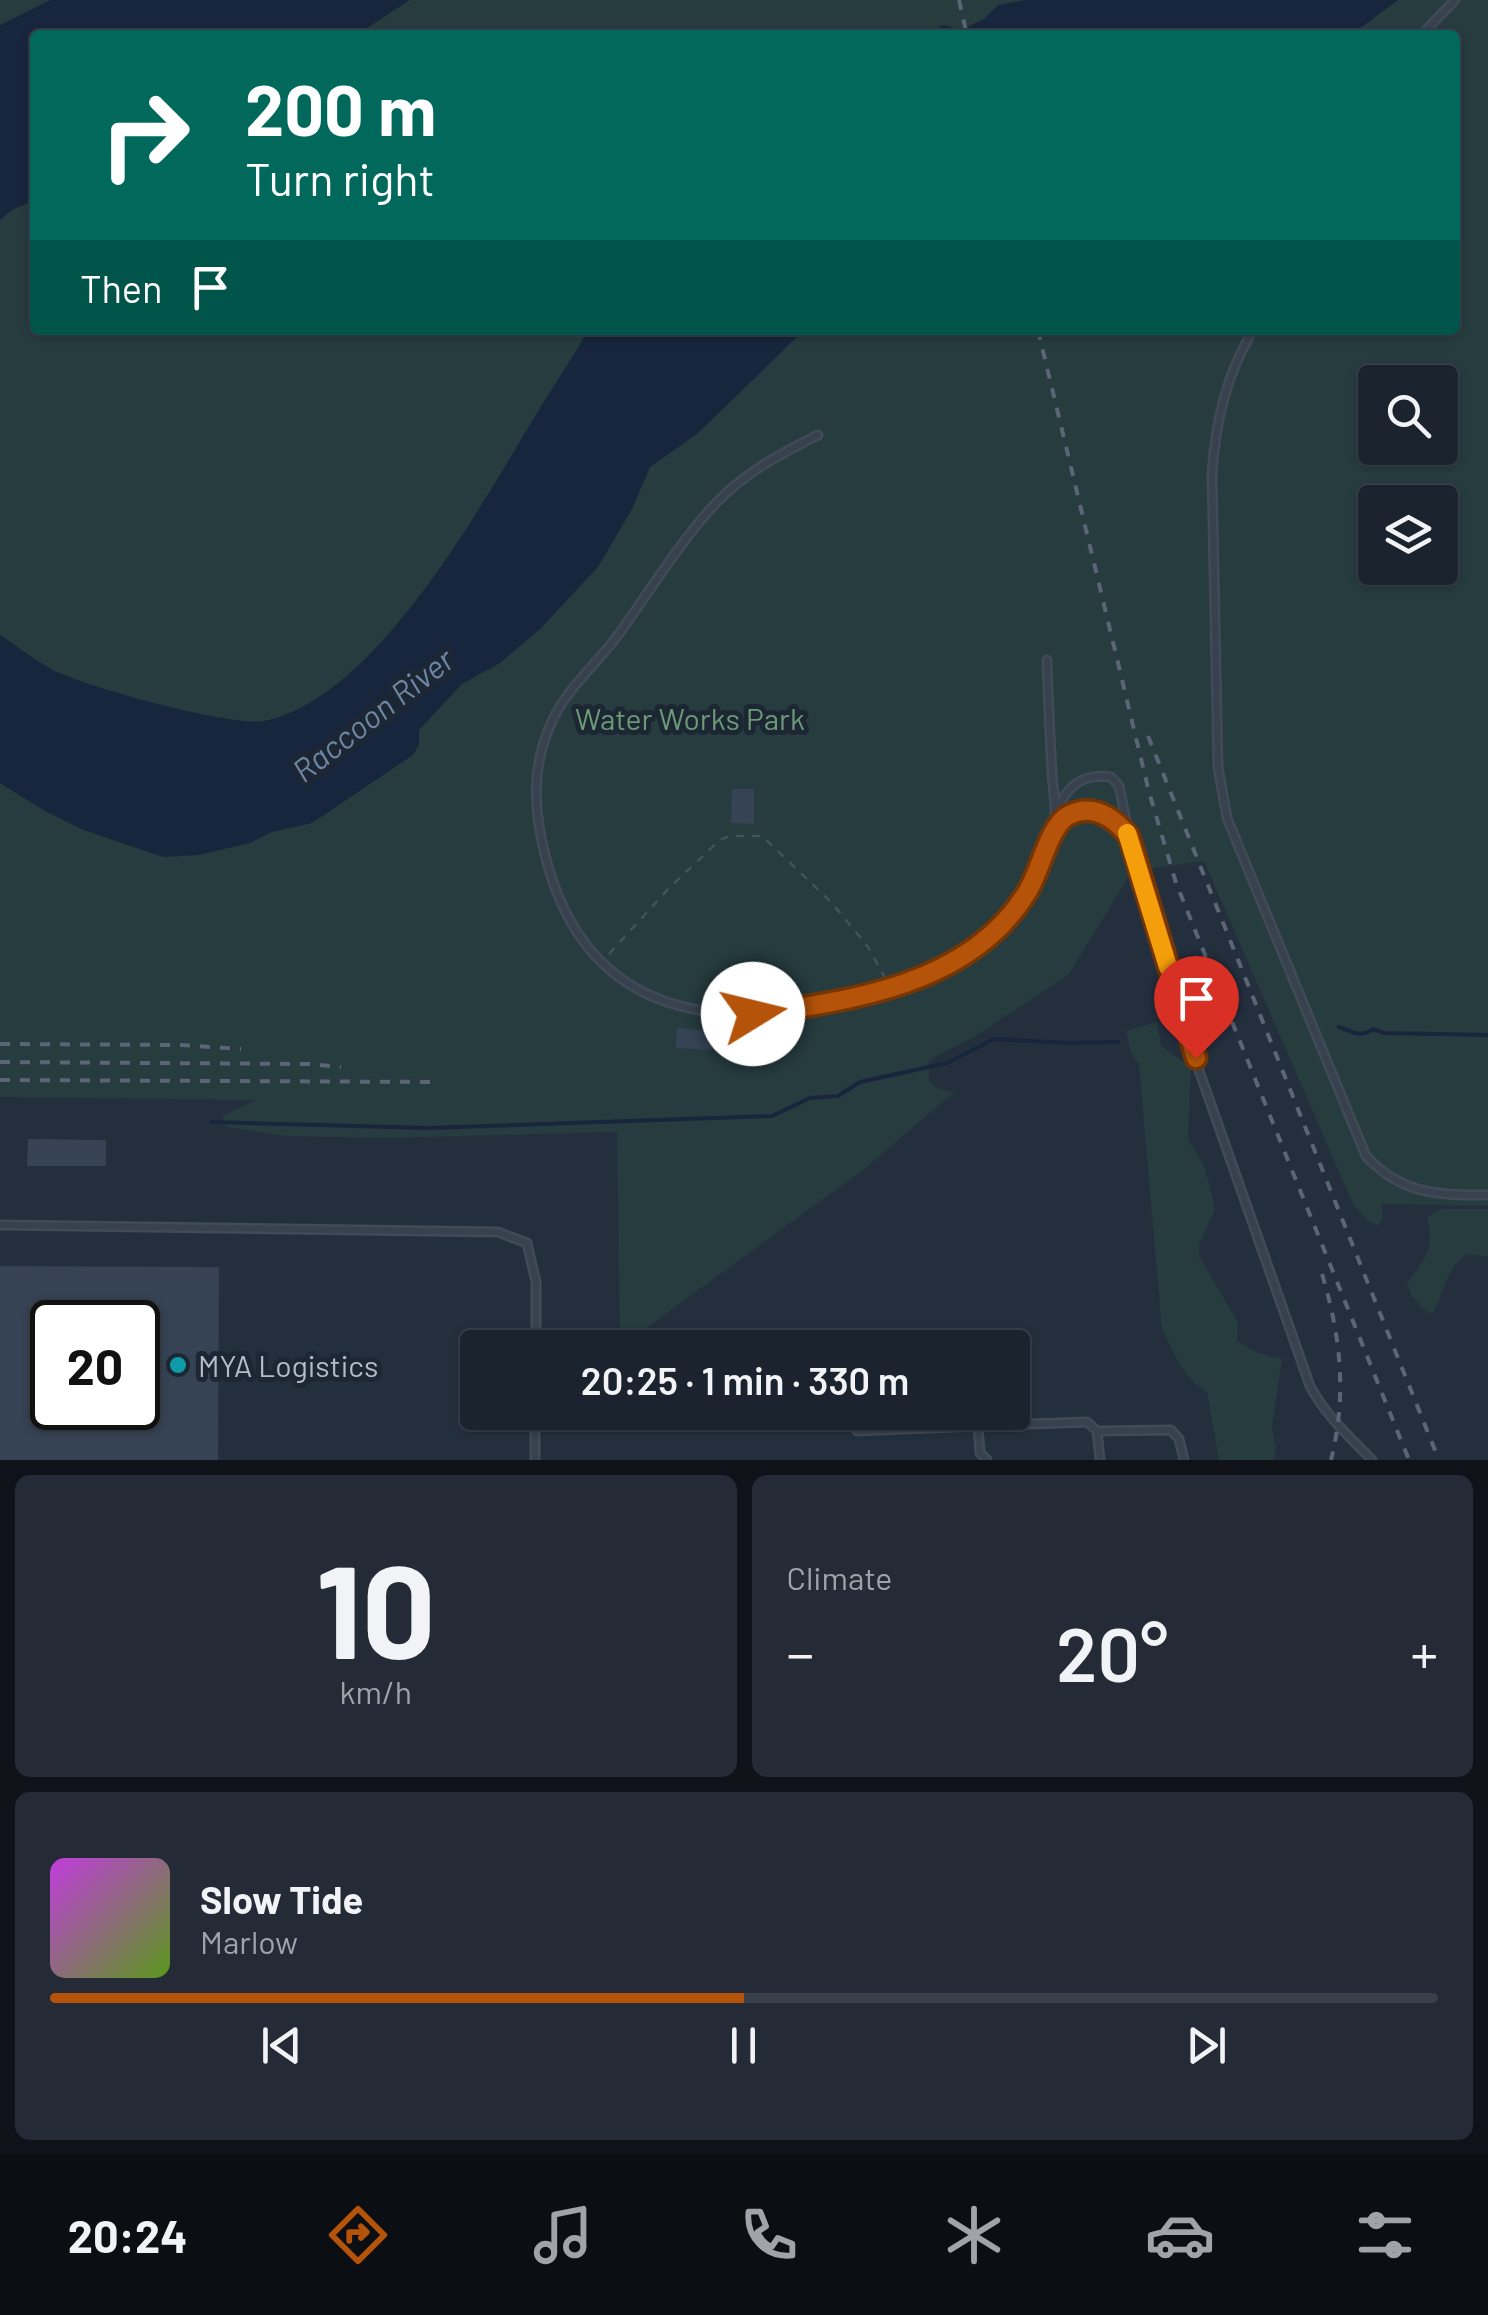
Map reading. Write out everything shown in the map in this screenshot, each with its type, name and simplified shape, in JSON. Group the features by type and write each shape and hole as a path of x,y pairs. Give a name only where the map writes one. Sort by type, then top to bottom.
{"lane":[{"path":"1426,30 1455,0"},
{"path":"1250,335 1224,392 1212,472 1218,768 1226,818 1366,1156 1383,1175 1405,1187 1488,1195"},
{"path":"818,435 774,458 716,504 603,655 568,694 543,742 535,775 541,839 562,904 585,947 601,963 650,995 700,1012 763,1013 848,999 890,987 946,967 992,936 1026,895 1039,871 1054,826 1046,660"},
{"path":"1054,814 1076,781 1088,776 1111,777 1119,786 1129,836 1196,1058 1310,1386 1339,1428 1372,1460"},
{"path":"1054,826 1072,814 1100,812 1110,816 1129,836"},
{"path":"0,1225 498,1232 527,1243 536,1282 536,1330"},
{"path":"1030,1424 1087,1422 1097,1431 1100,1460"},
{"path":"535,1460 536,1430"},
{"path":"857,1431 881,1430"},
{"path":"978,1430 980,1452 986,1460"},
{"path":"1097,1431 1170,1430 1179,1439 1184,1460"}],"path":[{"path":"601,963 720,840 730,836 762,836 851,925 890,987"}],"green space":[{"name":"Water Works Park","path":"0,0 1488,0 1488,1206 1381,1204 1383,1217 1378,1226 1353,1204 1204,861 1132,871 1069,974 974,1037 929,1060 929,1081 937,1088 954,1092 863,1170 643,1330 620,1330 617,1132 386,1138 286,1136 226,1127 222,1116 256,1100 0,1097"},
{"path":"1157,1022 1161,1046 1191,1067 1188,1139 1205,1168 1215,1209 1199,1245 1199,1256 1238,1322 1237,1341 1258,1353 1282,1359 1272,1427 1274,1460 1219,1460 1207,1392 1185,1372 1162,1329 1139,1065 1131,1053 1126,1031"},
{"path":"1441,1209 1488,1209 1488,1257 1468,1254 1461,1259 1429,1314 1413,1298 1407,1284 1427,1253 1427,1217"}],"water":[{"path":"50,0 410,0 364,30 30,30 30,202 0,220 0,25"},
{"path":"1025,0 1398,0 1358,30 961,30 984,19 998,5"},
{"path":"943,25 961,30 934,30"},
{"name":"Raccoon River","path":"585,335 799,335 697,434 650,467 632,509 598,567 540,629 500,663 462,684 419,730 419,745 413,755 312,823 198,855 163,857 81,829 0,783 0,635 51,669 93,685 190,712 264,721 306,705 347,675 386,636 423,591 489,493"}],"building":[{"path":"732,789 754,789 754,824 731,823"},
{"path":"677,1028 712,1031 711,1050 676,1048"},
{"path":"28,1139 106,1140 106,1166 27,1166"},
{"name":"MYA Logistics","path":"0,1266 219,1267 218,1460 0,1460"}],"waterway":[{"path":"1339,1027 1360,1034 1373,1029 1384,1033 1488,1035"},
{"path":"212,1122 428,1128 772,1116 810,1098 838,1096 860,1082 947,1063 994,1039 1118,1042"}],"railway":[{"path":"959,0 966,30"},
{"path":"1039,335 1149,792 1176,883 1409,1460"},
{"path":"1148,736 1439,1460"},
{"path":"0,1044 241,1049"},
{"path":"0,1062 341,1067"},
{"path":"0,1080 440,1082"},
{"path":"1322,1274 1340,1367 1339,1413 1331,1460"}],"slow traffic":[{"path":"1127,833 1168,967"}],"place":[{"name":"MYA Logistics","path":"178,1365"}],"route":[{"path":"753,1014 848,999 946,967 992,936 1009,918 1039,871 1054,826 1072,814 1100,812 1110,816 1129,836 1196,1058"}]}
